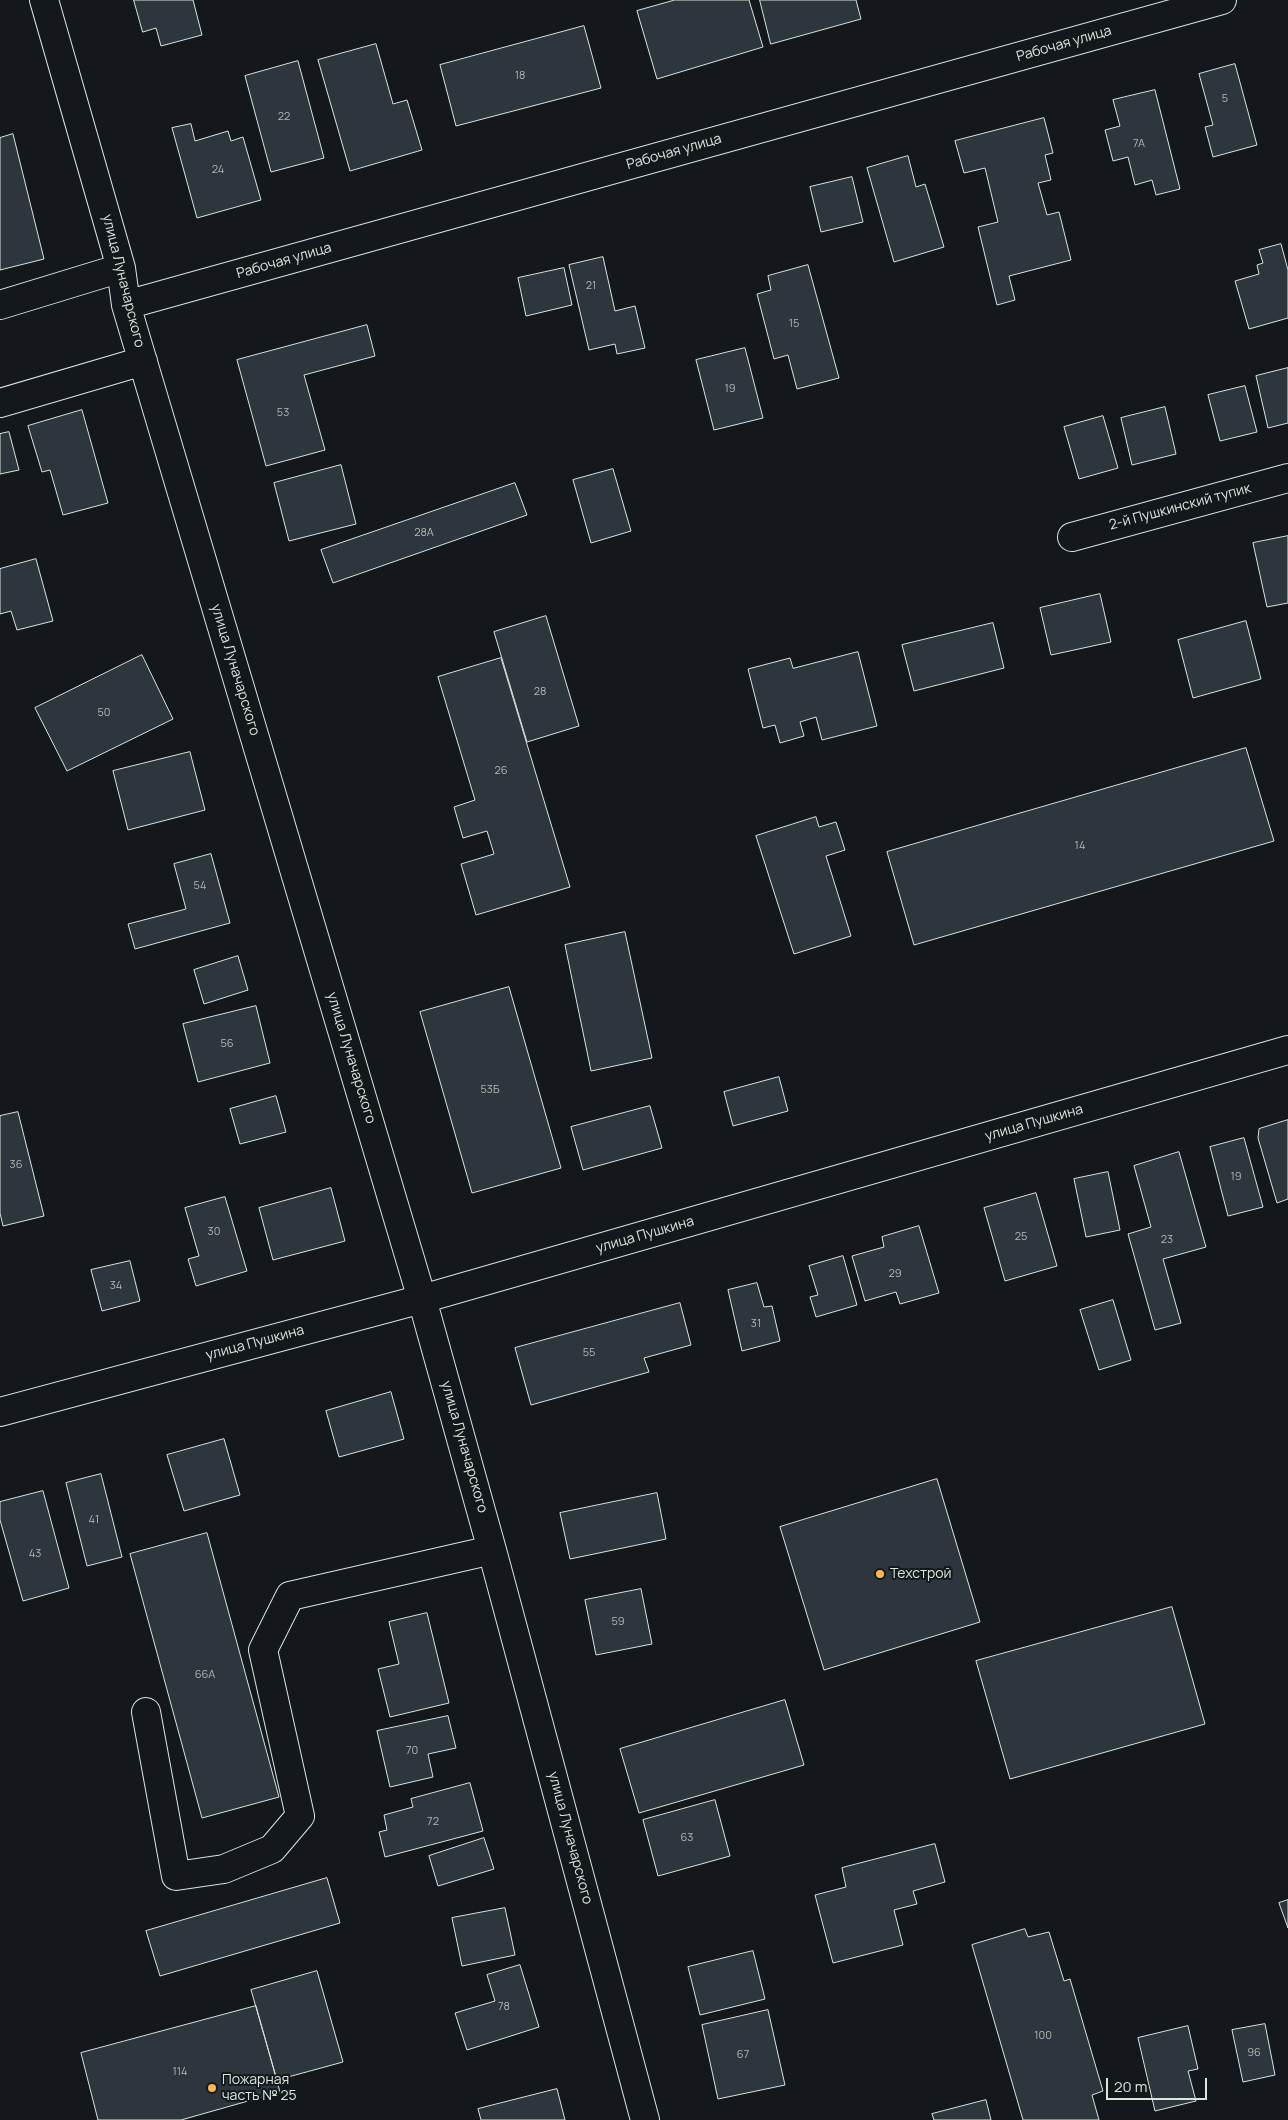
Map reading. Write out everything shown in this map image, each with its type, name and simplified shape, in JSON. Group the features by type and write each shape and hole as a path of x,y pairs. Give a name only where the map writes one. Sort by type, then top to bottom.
{"street":[{"name":"улица Луначарского","path":"44,0 122,268 126,305 422,1298 492,1550 645,2120"},
{"name":"Рабочая улица","path":"126,305 1222,0"},
{"path":"0,305 122,268"},
{"path":"0,403 143,360"},
{"name":"2-й Пушкинский тупик","path":"1072,537 1288,478"},
{"name":"улица Пушкина","path":"0,1412 422,1298 1288,1050"},
{"path":"146,1712 176,1876 224,1869 272,1849 300,1816 263,1650 290,1596 492,1550"}],"building":[{"path":"134,0 193,0 202,35 161,46 156,28 143,32"},
{"path":"675,0 749,0 763,47 657,79 637,11"},
{"path":"760,0 856,0 861,19 771,44"},
{"path":"584,26 601,88 456,126 440,65"},
{"path":"376,44 393,104 407,100 422,150 350,171 318,60"},
{"path":"298,61 324,158 271,172 245,76"},
{"path":"1235,64 1257,145 1213,157 1205,127 1213,125 1199,74"},
{"path":"1155,90 1180,189 1156,195 1152,180 1135,185 1128,157 1113,161 1105,130 1120,126 1113,100"},
{"path":"1044,118 1053,153 1045,155 1051,180 1038,183 1047,215 1059,212 1071,260 1009,276 1015,300 997,305 978,227 998,222 985,168 964,173 955,141"},
{"path":"191,124 195,141 228,131 231,141 243,137 261,200 197,218 172,128"},
{"path":"13,134 44,259 0,270 0,138"},
{"path":"908,156 916,187 925,184 944,247 894,262 867,168"},
{"path":"852,177 863,222 821,232 810,187"},
{"path":"1281,244 1288,270 1288,318 1249,329 1235,281 1259,274 1257,265 1263,263 1259,250"},
{"path":"603,257 615,311 635,306 645,348 617,354 615,344 589,350 569,265"},
{"path":"808,265 839,378 797,389 788,355 774,359 757,294 771,290 768,276"},
{"path":"564,268 572,305 526,316 518,278"},
{"path":"367,325 375,356 304,375 325,450 266,466 237,360"},
{"path":"745,348 763,418 714,430 696,360"},
{"path":"1288,368 1288,423 1268,428 1256,376"},
{"path":"1245,386 1257,432 1220,441 1208,395"},
{"path":"1165,407 1176,454 1132,465 1121,418"},
{"path":"82,410 108,503 63,515 50,470 42,472 28,426"},
{"path":"1103,416 1118,468 1079,479 1064,427"},
{"path":"9,432 19,470 0,474 0,434"},
{"path":"341,465 356,524 289,541 274,483"},
{"path":"613,469 631,531 591,543 573,480"},
{"path":"515,483 527,515 333,583 321,550"},
{"path":"1288,536 1288,603 1267,607 1253,543"},
{"path":"36,559 53,621 17,630 11,611 0,614 0,569"},
{"path":"1100,594 1111,642 1051,655 1040,608"},
{"path":"546,616 579,726 527,742 494,632"},
{"path":"1246,621 1261,679 1193,698 1178,640"},
{"path":"993,623 1004,668 914,691 902,645"},
{"path":"858,652 877,726 822,740 816,717 800,722 804,736 780,743 775,725 763,728 748,669 790,658 793,668"},
{"path":"142,655 173,719 67,771 35,708"},
{"path":"501,658 570,887 476,915 461,864 494,854 487,831 463,838 454,807 475,800 438,677"},
{"path":"1246,748 1274,841 914,945 887,852"},
{"path":"190,752 205,810 128,830 113,771"},
{"path":"816,817 819,827 836,822 845,850 826,856 851,936 794,954 756,836"},
{"path":"211,854 230,923 135,949 128,924 186,909 174,864"},
{"path":"625,932 652,1058 591,1071 565,945"},
{"path":"238,956 248,990 204,1004 194,970"},
{"path":"509,987 561,1168 472,1193 420,1012"},
{"path":"256,1006 270,1063 198,1082 183,1024"},
{"path":"779,1077 788,1111 733,1126 724,1092"},
{"path":"276,1096 286,1132 240,1144 230,1109"},
{"path":"650,1106 662,1148 583,1170 571,1127"},
{"path":"18,1112 44,1216 3,1226 0,1213 0,1116"},
{"path":"1288,1120 1288,1199 1277,1203 1258,1138 1259,1129"},
{"path":"1244,1138 1263,1207 1228,1216 1210,1147"},
{"path":"1179,1152 1206,1247 1163,1259 1181,1323 1155,1330 1128,1234 1151,1227 1134,1166"},
{"path":"1108,1172 1120,1230 1086,1237 1074,1179"},
{"path":"331,1188 345,1241 273,1260 259,1208"},
{"path":"1036,1193 1057,1266 1005,1281 984,1208"},
{"path":"225,1197 247,1271 196,1286 188,1259 199,1256 185,1208"},
{"path":"919,1226 939,1293 900,1304 896,1292 865,1301 852,1256 884,1247 882,1237"},
{"path":"843,1256 857,1305 816,1317 810,1297 818,1295 809,1266"},
{"path":"130,1261 140,1301 102,1311 91,1270"},
{"path":"757,1283 764,1307 772,1306 780,1341 742,1351 728,1290"},
{"path":"1113,1300 1131,1360 1099,1370 1080,1310"},
{"path":"680,1303 691,1345 644,1358 649,1372 531,1405 515,1348"},
{"path":"391,1392 404,1439 339,1457 326,1411"},
{"path":"224,1439 240,1495 184,1511 167,1455"},
{"path":"101,1474 122,1557 87,1566 66,1483"},
{"name":"Техстрой","path":"937,1479 980,1622 824,1670 780,1527"},
{"path":"43,1491 69,1588 23,1601 0,1520 0,1502"},
{"path":"657,1493 666,1539 570,1559 560,1513"},
{"path":"207,1533 279,1797 202,1818 130,1554"},
{"path":"641,1589 652,1644 596,1655 585,1600"},
{"path":"1172,1607 1205,1724 1010,1779 976,1661"},
{"path":"427,1613 449,1703 390,1717 378,1669 399,1664 389,1622"},
{"path":"785,1700 804,1765 639,1813 620,1749"},
{"path":"448,1716 456,1748 428,1754 433,1777 390,1787 377,1731"},
{"path":"470,1783 483,1831 385,1857 379,1832 387,1830 384,1815 413,1807 411,1799"},
{"path":"715,1800 730,1856 658,1876 643,1820"},
{"path":"484,1838 494,1869 438,1886 429,1856"},
{"path":"935,1844 945,1882 913,1891 917,1904 894,1910 903,1945 833,1963 815,1895 846,1887 842,1868"},
{"path":"327,1878 340,1923 160,1976 146,1931"},
{"path":"1288,1900 1288,1928 1279,1903"},
{"path":"505,1908 515,1955 462,1966 452,1918"},
{"path":"1025,1929 1028,1937 1049,1932 1064,1981 1070,1979 1103,2091 1092,2095 1099,2120 1023,2120 972,1945"},
{"path":"753,1951 765,1999 700,2015 688,1967"},
{"path":"520,1965 539,2027 467,2050 455,2013 495,2001 487,1975"},
{"path":"317,1971 343,2062 277,2080 251,1990"},
{"path":"256,2006 280,2092 181,2120 98,2120 81,2053"},
{"path":"768,2010 785,2085 718,2099 702,2025"},
{"path":"1265,2024 1275,2075 1243,2082 1232,2030"},
{"path":"1188,2026 1198,2069 1188,2071 1196,2101 1155,2111 1138,2038"},
{"path":"557,2089 565,2120 481,2120 478,2109"},
{"path":"986,2100 991,2120 934,2120 932,2114"}],"place":[{"name":"Техстрой","path":"880,1574"},
{"name":"Пожарная часть № 25","path":"212,2088"}]}
